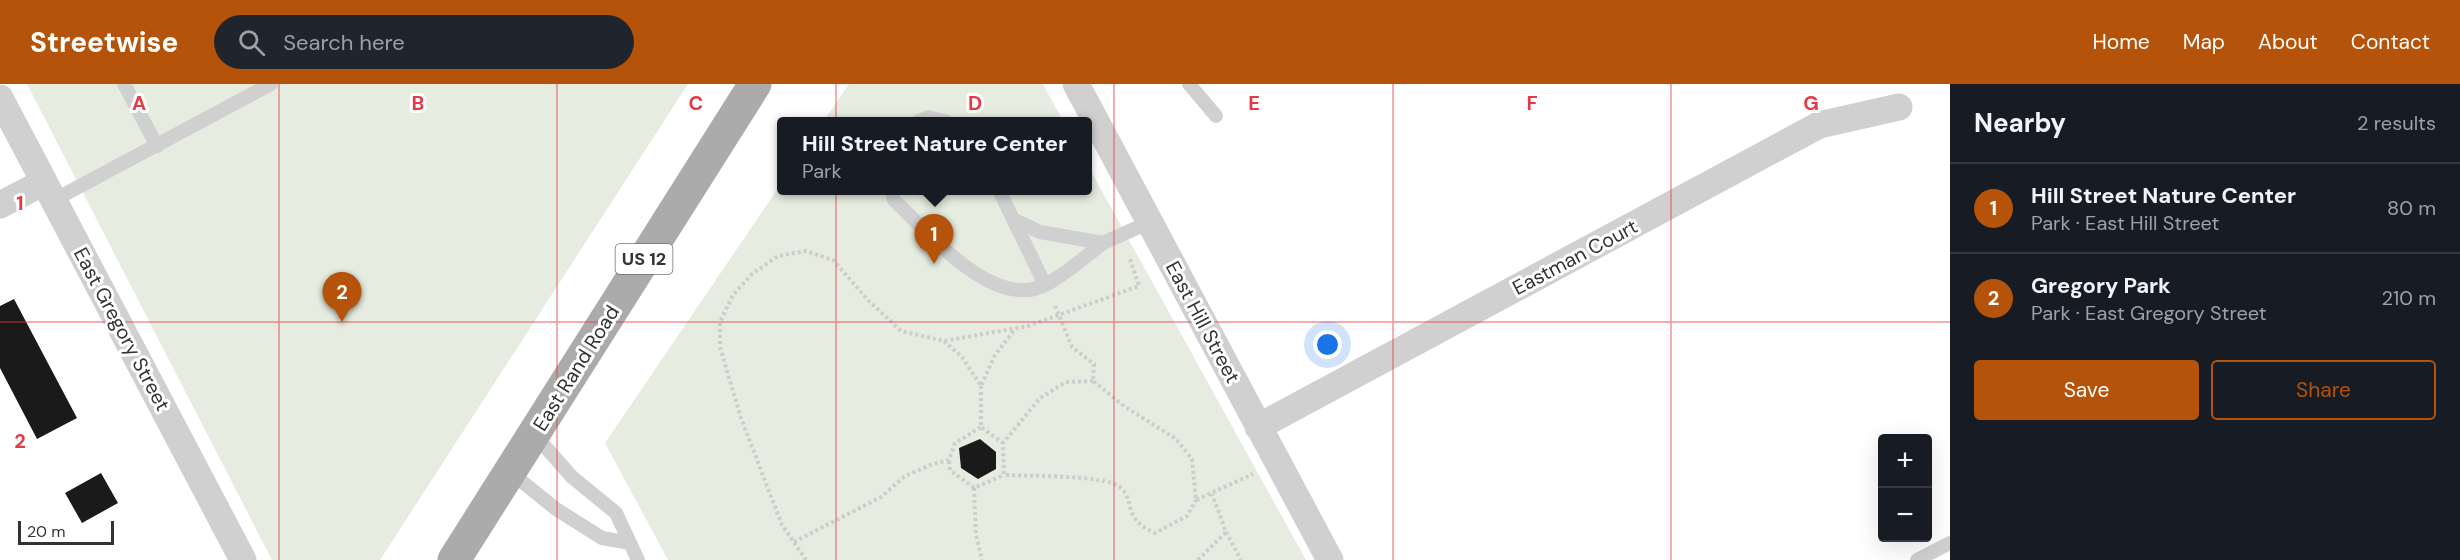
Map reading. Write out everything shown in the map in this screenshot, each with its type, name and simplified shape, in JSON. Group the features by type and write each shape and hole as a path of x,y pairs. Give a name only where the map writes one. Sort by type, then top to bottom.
{"main road":[{"name":"East Rand Road","path":"454,560 755,84"}],"street":[{"name":"East Hill Street","path":"1076,84 1330,560"},
{"name":"East Gregory Street","path":"0,98 243,560"},
{"name":"Eastman Court","path":"1258,427 1819,125 1899,106"},
{"path":"0,205 49,191"}],"lane":[{"path":"124,84 157,146"},
{"path":"49,191 157,146 271,84"},
{"path":"1189,84 1216,116"},
{"path":"892,195 894,200 972,273 1014,292 1045,285 1103,243 1150,222"},
{"path":"1001,195 1045,285"},
{"path":"1013,219 1040,232 1103,243"},
{"path":"534,434 572,477 616,513 632,554"},
{"path":"510,472 556,508 602,538 632,554"},
{"path":"1917,560 1950,543"}],"path":[{"path":"806,560 782,525 746,429 720,347 720,322 733,295 752,274 778,256 806,251 833,260 868,300 901,331 945,341 1015,329 1140,286 1121,235"},
{"path":"1045,285 1072,347 1094,364 1093,381"},
{"path":"981,427 981,386 995,355 1015,329"},
{"path":"945,341 962,357 981,386"},
{"path":"974,488 1004,476 1100,480 1119,485 1125,493 1133,518 1141,527 1155,533 1187,516 1196,500 1192,459 1176,439 1124,406 1093,381 1066,382 1040,398 1003,443 1004,476"},
{"path":"981,427 1003,443"},
{"path":"974,488 950,470 949,460 955,443 981,427"},
{"path":"794,542 881,497 905,476 949,460"},
{"path":"1196,500 1278,462"},
{"path":"974,488 976,535 982,560"},
{"path":"1212,494 1226,532 1241,560"},
{"path":"1198,560 1226,532"}],"shaded area":[{"path":"27,84 688,84 380,560 272,560"},
{"path":"849,84 1043,84 1061,117 826,117"},
{"path":"1092,173 1306,560 668,560 605,443 777,190 777,195 1092,195"}],"building":[{"path":"14,299 77,418 37,439 0,368 0,306"},
{"path":"980,439 996,452 996,469 978,479 961,468 959,448"},
{"path":"101,473 118,503 82,523 65,493"}],"place":[{"name":"Hill Street Nature Center","path":"934,264"},
{"name":"Gregory Park","path":"342,322"}]}
